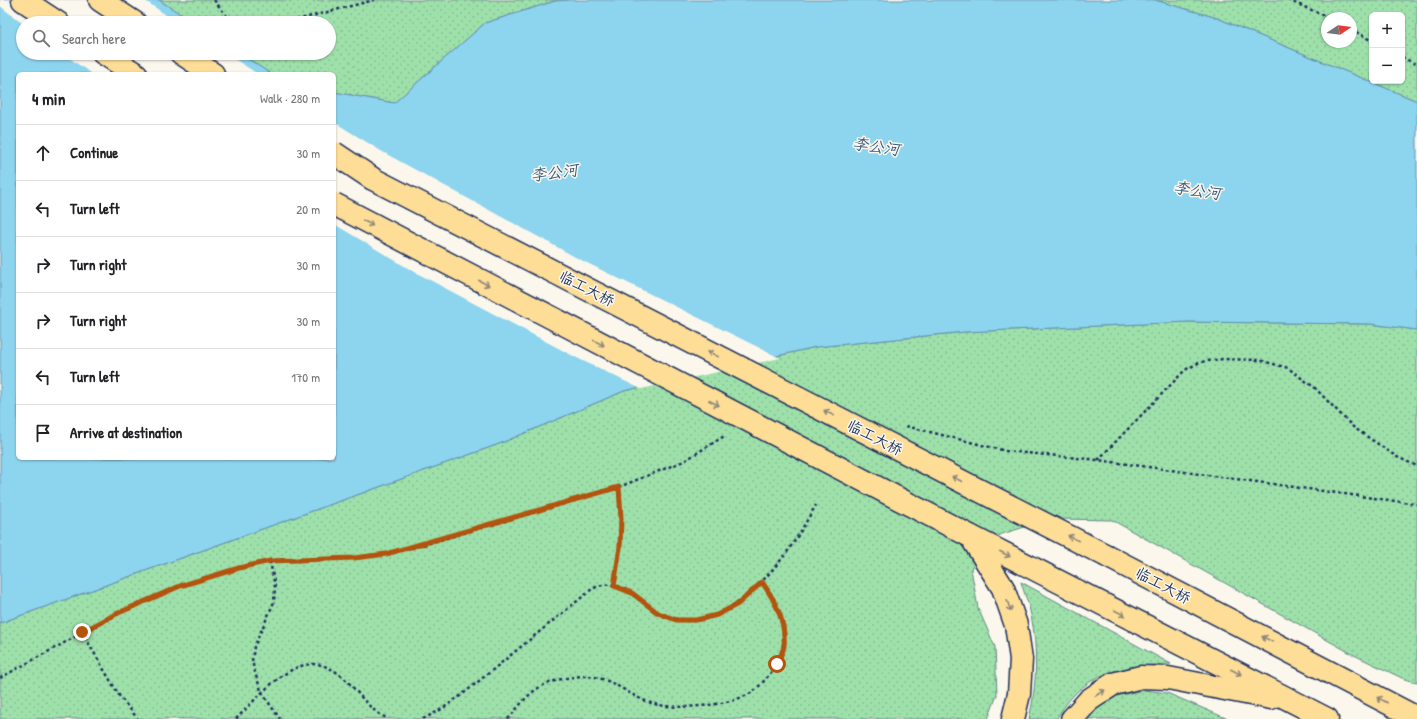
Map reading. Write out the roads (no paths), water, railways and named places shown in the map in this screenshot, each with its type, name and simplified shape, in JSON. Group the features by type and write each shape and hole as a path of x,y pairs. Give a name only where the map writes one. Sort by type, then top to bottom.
{"main road":[{"path":"23,0 47,16"},
{"path":"100,0 124,16"},
{"path":"114,60 133,72"},
{"path":"192,60 210,72"},
{"name":"临工大桥","path":"336,154 373,179 1414,714"},
{"path":"336,205 970,536 1327,719"},
{"path":"970,536 1003,588 1016,625 1021,658 1019,694 1013,719"},
{"path":"1072,719 1089,700 1113,684 1141,677 1168,678 1296,703"},
{"path":"1007,719 1019,694"}],"water":[{"name":"李公河","path":"0,0 159,0 183,16 16,16 16,60 250,60 268,72 16,72 16,460 336,460 336,92 394,103 485,23 555,1 1155,0 1217,18 1369,81 1369,84 1376,84 1417,101 1417,330 1370,324 1188,322 965,332 816,347 624,391 499,444 0,623"}]}
